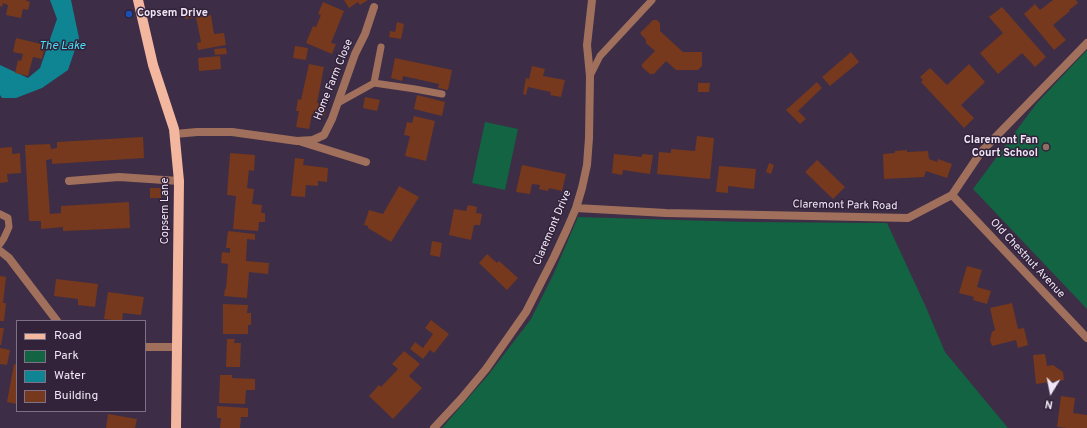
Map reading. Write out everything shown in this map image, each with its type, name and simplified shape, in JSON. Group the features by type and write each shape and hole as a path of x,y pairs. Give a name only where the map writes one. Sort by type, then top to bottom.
{"main road":[{"name":"Copsem Lane","path":"138,0 153,65 174,129 179,181 176,428"}],"street":[{"name":"Claremont Drive","path":"434,428 461,400 486,369 526,312 561,243 576,208 587,165 590,76 587,45 592,0"},
{"name":"Home Farm Close","path":"297,141 313,140 324,135 332,119 355,54 365,34 374,8"},
{"name":"Claremont Park Road","path":"576,208 666,214 908,218 952,195 981,152 1087,43"},
{"name":"Home Farm Close","path":"174,134 197,132 232,132 297,141 366,162"},
{"path":"69,181 119,177 179,181"},
{"name":"Old Chestnut Avenue","path":"952,195 1087,338"},
{"path":"0,250 9,258 56,320"},
{"path":"146,347 177,347"}],"lane":[{"path":"590,76 600,56 652,0"},
{"path":"374,83 381,47"},
{"path":"338,102 374,83 442,94"},
{"path":"0,214 8,218 9,227 0,244"}],"green space":[{"name":"Claremont Fan Court School","path":"1087,50 1087,309 973,189 1036,104"},
{"path":"485,122 518,129 505,190 472,183"},
{"path":"578,217 747,222 887,223 945,352 1008,428 442,428 489,374 531,319 553,275"}],"water":[{"name":"The Lake","path":"50,0 71,0 79,38 68,70 42,88 16,98 2,98 0,95 0,65 28,78 40,68 57,19"}],"building":[{"path":"0,0 25,0 30,2 28,10 23,9 21,18 6,15 8,5 3,3 2,7 0,6"},
{"path":"344,0 368,0 360,5 358,2 349,8"},
{"path":"1053,0 1076,0 1078,3 1053,25 1066,40 1054,50 1024,14 1035,4 1040,10"},
{"path":"323,2 344,11 331,43 336,44 332,54 306,43 313,26 316,27 321,15 318,14"},
{"path":"1002,7 1046,57 1035,67 1022,53 998,74 980,53 1003,33 989,17"},
{"path":"195,8 196,17 185,19 184,10"},
{"path":"211,15 214,34 224,33 226,45 198,50 197,43 201,42 196,17"},
{"path":"653,20 657,20 660,23 660,31 683,52 702,52 702,66 698,70 676,70 666,61 654,74 650,74 642,67 642,64 655,51 646,43 646,40 640,33"},
{"path":"397,22 404,24 401,39 389,37 390,31 395,32"},
{"path":"16,38 45,45 42,59 33,57 28,76 15,73 18,60 21,61 23,54 13,52"},
{"path":"295,46 308,48 306,60 293,58"},
{"path":"226,48 227,54 215,55 214,49"},
{"path":"851,52 859,62 830,86 822,77"},
{"path":"220,56 221,69 199,71 198,58"},
{"path":"395,58 452,70 448,90 438,88 439,84 403,76 402,81 391,78"},
{"path":"309,64 324,67 317,103 327,105 324,117 312,114 309,129 296,127 299,111 296,111 298,99 301,100"},
{"path":"969,64 985,82 961,105 974,118 964,128 921,82 923,80 920,77 930,68 947,85"},
{"path":"532,66 545,69 543,76 565,80 561,97 550,95 551,92 528,87 526,95 523,94 526,78 529,79"},
{"path":"817,82 822,88 798,111 806,119 800,124 786,110"},
{"path":"698,83 710,83 709,92 698,92"},
{"path":"417,95 445,102 442,116 414,109"},
{"path":"365,97 380,100 377,111 363,108"},
{"path":"414,116 435,121 426,161 405,156 410,136 404,135 407,122 412,123"},
{"path":"697,136 714,138 710,179 657,174 659,152 671,153 671,149 695,151"},
{"path":"143,137 144,158 52,164 52,159 46,160 50,214 61,213 61,206 129,202 130,228 63,231 63,227 41,229 41,221 29,221 25,145 50,144 51,149 57,148 57,142"},
{"path":"12,147 12,154 20,153 21,173 7,174 8,182 0,183 0,148"},
{"path":"907,150 907,152 928,151 929,159 937,162 938,159 952,164 947,178 926,171 924,177 884,179 883,154"},
{"path":"230,153 255,155 254,171 249,170 247,188 254,189 252,204 262,205 261,213 265,213 265,222 259,222 258,231 233,229 236,196 227,195"},
{"path":"614,154 642,157 642,154 653,155 650,174 623,170 622,175 612,173"},
{"path":"295,158 304,159 303,165 328,168 327,182 318,181 318,186 306,185 305,197 291,196"},
{"path":"817,160 845,187 833,199 805,172"},
{"path":"769,163 774,165 771,174 766,172"},
{"path":"522,165 566,174 562,191 549,188 548,191 539,189 540,185 532,184 530,194 516,192"},
{"path":"719,166 756,169 754,189 728,186 728,193 716,192"},
{"path":"399,186 419,197 391,242 368,228 368,226 364,225 369,210 383,214"},
{"path":"150,188 161,188 161,198 150,198"},
{"path":"468,205 477,207 476,213 482,214 480,225 474,225 471,240 449,235 454,209 466,211"},
{"path":"228,231 255,234 255,240 247,239 246,261 269,263 268,274 249,272 247,298 224,296 228,264 221,263 222,252 230,253 230,248 226,248"},
{"path":"432,241 442,243 440,257 430,255"},
{"path":"487,254 497,263 499,261 518,278 507,290 479,263"},
{"path":"967,266 982,270 977,287 991,291 987,304 973,300 974,297 959,293"},
{"path":"0,276 6,277 3,303 6,303 4,321 0,321"},
{"path":"56,279 98,284 95,307 78,305 78,299 54,296"},
{"path":"108,292 144,297 141,315 123,313 122,320 104,319"},
{"path":"1012,303 1018,329 1024,328 1028,345 1018,348 1016,340 992,346 990,340 992,332 995,330 990,308"},
{"path":"223,304 248,305 247,313 251,313 251,325 248,325 248,334 223,334"},
{"path":"431,320 449,334 434,353 430,350 423,359 410,349 415,342 423,348 433,334 425,328"},
{"path":"0,328 4,328 1,345 0,345"},
{"path":"227,339 235,339 234,343 241,343 240,367 226,367"},
{"path":"0,348 10,350 7,365 0,364"},
{"path":"404,351 420,364 409,376 422,388 393,419 369,396 379,385 381,387 398,369 392,364"},
{"path":"1045,354 1047,366 1053,365 1063,372 1064,380 1036,384 1033,355"},
{"path":"14,364 16,365 16,404 7,402"},
{"path":"220,375 232,375 232,378 255,379 255,390 246,390 245,404 219,403"},
{"path":"1061,396 1075,398 1073,413 1087,415 1087,428 1057,427"},
{"path":"217,406 248,408 248,417 241,417 240,428 220,428 221,418 217,418"},
{"path":"108,414 137,419 135,428 106,428"}],"place":[{"name":"Copsem Drive","path":"129,14"},
{"name":"Claremont Fan Court School","path":"1046,147"}]}
